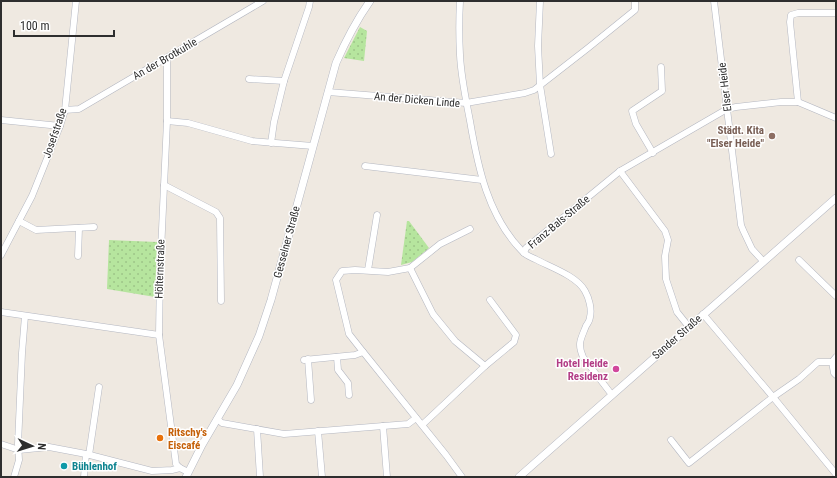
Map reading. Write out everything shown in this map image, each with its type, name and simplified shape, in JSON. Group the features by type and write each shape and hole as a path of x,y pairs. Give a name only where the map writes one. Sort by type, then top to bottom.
{"street":[{"name":"Josefstraße","path":"1,255 32,196 65,110 76,1"},
{"name":"An der Brotkuhle","path":"65,110 79,109 263,1"},
{"path":"271,143 274,122 284,81 310,1"},
{"name":"Gesselner Straße","path":"187,474 237,384 259,336 273,292 336,63 356,22 370,1"},
{"path":"460,1 460,56 466,104 482,180 497,216 512,240 524,253"},
{"path":"540,1 538,46 540,85 551,154"},
{"name":"An der Dicken Linde","path":"328,92 466,104 525,93 534,90 636,10 635,1"},
{"name":"Elser Heide","path":"714,1 741,225 752,249 763,261"},
{"path":"836,13 798,13 791,15 790,22 798,102 836,118"},
{"name":"Hölternstraße","path":"167,58 167,121 160,273 159,335 176,464 180,468"},
{"path":"653,152 636,124 632,111 662,91 662,67"},
{"path":"249,79 284,81"},
{"name":"Franz-Bals-Straße","path":"612,394 583,357 580,350 579,343 590,318 590,306 586,292 580,284 568,276 524,253 526,248 620,171 727,109 736,106 798,102"},
{"path":"1,120 60,126"},
{"path":"167,121 188,123 252,141 313,146"},
{"path":"365,166 482,180"},
{"path":"620,171 664,232 668,240 665,256 666,279 676,312 689,327"},
{"path":"164,185 216,212 220,218 221,301"},
{"name":"Sander Straße","path":"519,477 836,198"},
{"path":"368,270 377,215"},
{"path":"19,221 36,230 94,227"},
{"path":"78,256 79,228"},
{"path":"462,477 349,334 336,280 342,271 368,270 388,272 410,268 440,244 470,229"},
{"path":"799,260 836,296"},
{"path":"410,268 433,314 455,341 485,366"},
{"path":"422,425 485,366 514,342 516,335 490,300"},
{"path":"1,312 159,335"},
{"path":"703,314 774,397 836,474"},
{"path":"14,477 19,460 18,444 25,316"},
{"path":"311,400 306,359 355,355 364,352"},
{"path":"337,356 338,370 348,383 349,395"},
{"path":"671,440 689,463 799,379 818,362 834,359 834,373 836,375"},
{"path":"84,477 99,387"},
{"path":"217,420 222,423 284,434 408,424 416,418"},
{"path":"383,426 387,477"},
{"path":"257,429 260,477"},
{"path":"318,431 322,477"},
{"path":"1,444 19,450 49,447 88,454 152,471 180,468 187,474"}],"green space":[{"path":"360,27 367,31 364,61 344,58"},
{"path":"407,221 409,221 429,248 412,262 401,265"},
{"path":"109,240 157,242 155,297 107,289"}],"place":[{"name":"Städt. Kita \"Elser Heide\"","path":"772,136"},
{"name":"Hotel Heide Residenz","path":"616,369"},
{"name":"Ritschy's Eiscafé","path":"160,438"},
{"name":"Bühlenhof","path":"64,466"}]}
